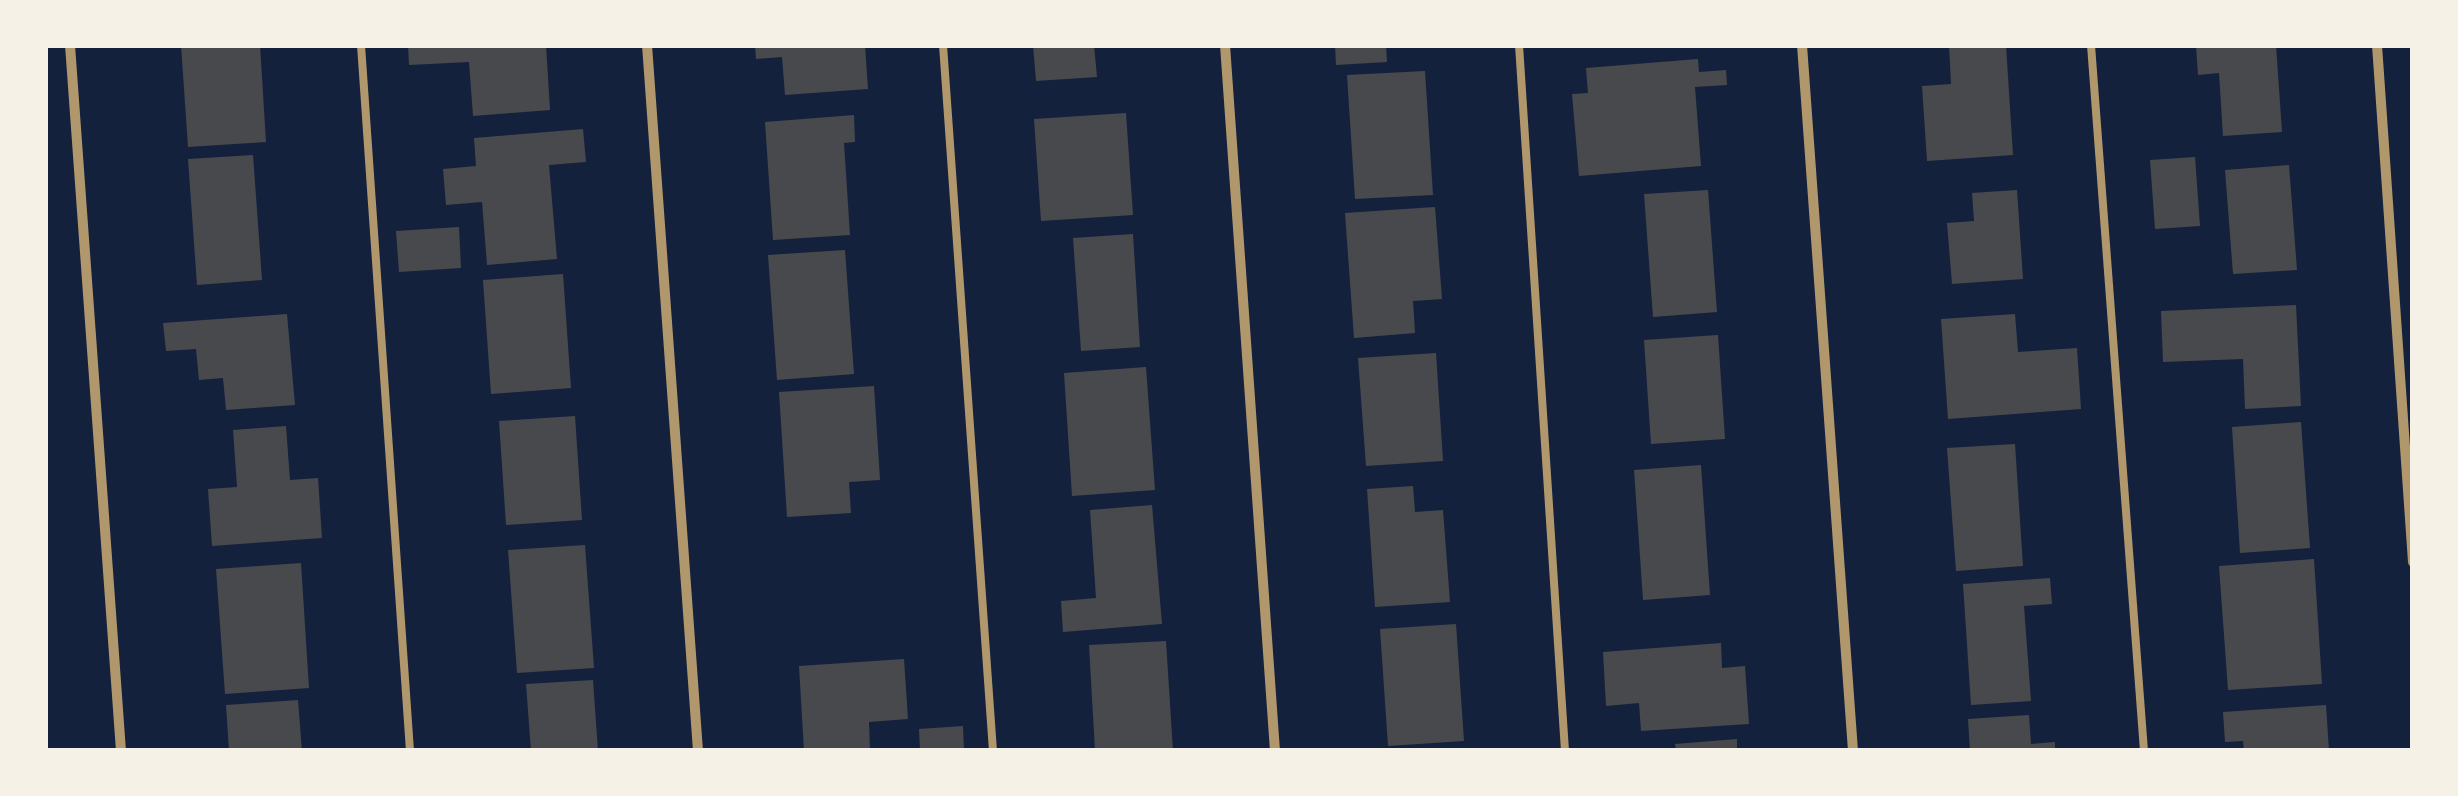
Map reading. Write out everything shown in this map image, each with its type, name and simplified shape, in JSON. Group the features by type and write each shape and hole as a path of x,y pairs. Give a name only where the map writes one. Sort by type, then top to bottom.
{"street":[{"path":"70,45 121,751"},
{"path":"647,45 698,751"},
{"path":"1225,45 1275,751"},
{"path":"1802,45 1853,751"},
{"path":"2377,45 2413,562"}],"lane":[{"path":"361,45 410,751"},
{"path":"942,45 993,751"},
{"path":"1519,45 1565,751"},
{"path":"2092,45 2144,751"}],"building":[{"path":"181,45 260,45 266,142 188,147"},
{"path":"408,45 546,45 550,110 473,116 469,62 409,65"},
{"path":"755,45 865,45 868,89 785,95 782,57 756,59"},
{"path":"1033,45 1094,45 1097,77 1036,81"},
{"path":"1335,45 1386,45 1387,62 1336,65"},
{"path":"1949,45 2006,45 2013,155 1927,161 1922,86 1951,84"},
{"path":"2196,45 2276,45 2282,132 2223,136 2219,73 2198,75"},
{"path":"1698,59 1699,72 1726,70 1727,85 1695,87 1701,166 1579,176 1572,94 1588,93 1586,68"},
{"path":"1425,71 1433,195 1355,199 1347,75"},
{"path":"1126,113 1133,215 1041,221 1034,119"},
{"path":"854,115 855,142 844,143 850,235 773,240 765,122"},
{"path":"583,129 586,162 549,165 557,259 487,265 482,202 446,205 443,169 476,166 474,138"},
{"path":"253,155 262,280 197,285 188,159"},
{"path":"2195,157 2200,226 2155,229 2150,160"},
{"path":"2289,165 2297,270 2233,274 2225,170"},
{"path":"1708,190 1717,312 1653,317 1644,194"},
{"path":"2017,190 2023,279 1952,284 1947,223 1974,221 1972,193"},
{"path":"1435,207 1442,299 1413,301 1415,333 1354,338 1345,213"},
{"path":"459,227 461,268 399,272 396,231"},
{"path":"1133,234 1140,347 1081,351 1073,238"},
{"path":"845,250 854,374 777,380 768,255"},
{"path":"563,274 571,388 491,394 483,280"},
{"path":"2296,305 2301,406 2245,409 2243,359 2163,362 2161,311"},
{"path":"287,314 295,405 226,410 223,378 199,380 196,349 166,351 163,323"},
{"path":"2015,314 2018,352 2077,348 2081,409 1948,419 1941,319"},
{"path":"1718,335 1725,439 1651,444 1644,340"},
{"path":"1436,353 1443,461 1366,466 1358,358"},
{"path":"1146,367 1155,490 1072,496 1064,373"},
{"path":"874,386 880,480 849,482 851,513 787,517 779,392"},
{"path":"575,416 582,520 506,525 499,421"},
{"path":"2301,422 2310,548 2240,553 2232,427"},
{"path":"286,426 290,480 318,478 322,538 212,546 208,489 237,487 233,430"},
{"path":"2015,444 2023,566 1956,571 1947,448"},
{"path":"1701,465 1710,595 1643,600 1634,470"},
{"path":"1413,486 1415,512 1443,510 1450,602 1375,607 1367,489"},
{"path":"1152,505 1162,624 1063,632 1061,601 1096,598 1090,510"},
{"path":"585,545 594,668 517,673 508,550"},
{"path":"2314,559 2322,684 2228,690 2219,566"},
{"path":"301,563 309,688 225,694 216,569"},
{"path":"2050,578 2052,604 2024,606 2031,701 1971,705 1963,584"},
{"path":"1456,624 1464,741 1388,746 1380,629"},
{"path":"1166,641 1173,751 1095,751 1089,645"},
{"path":"1721,643 1722,668 1745,666 1749,724 1641,731 1639,703 1606,706 1603,652"},
{"path":"904,659 908,719 869,722 870,751 804,751 799,666"},
{"path":"593,680 598,751 531,751 526,684"},
{"path":"298,700 302,751 229,751 226,705"},
{"path":"2326,705 2329,751 2244,751 2243,741 2225,742 2223,712"},
{"path":"2029,715 2031,744 2055,742 2055,751 1970,751 1968,719"},
{"path":"963,726 964,751 920,751 919,729"},
{"path":"1737,739 1737,751 1676,751 1675,744"}]}
